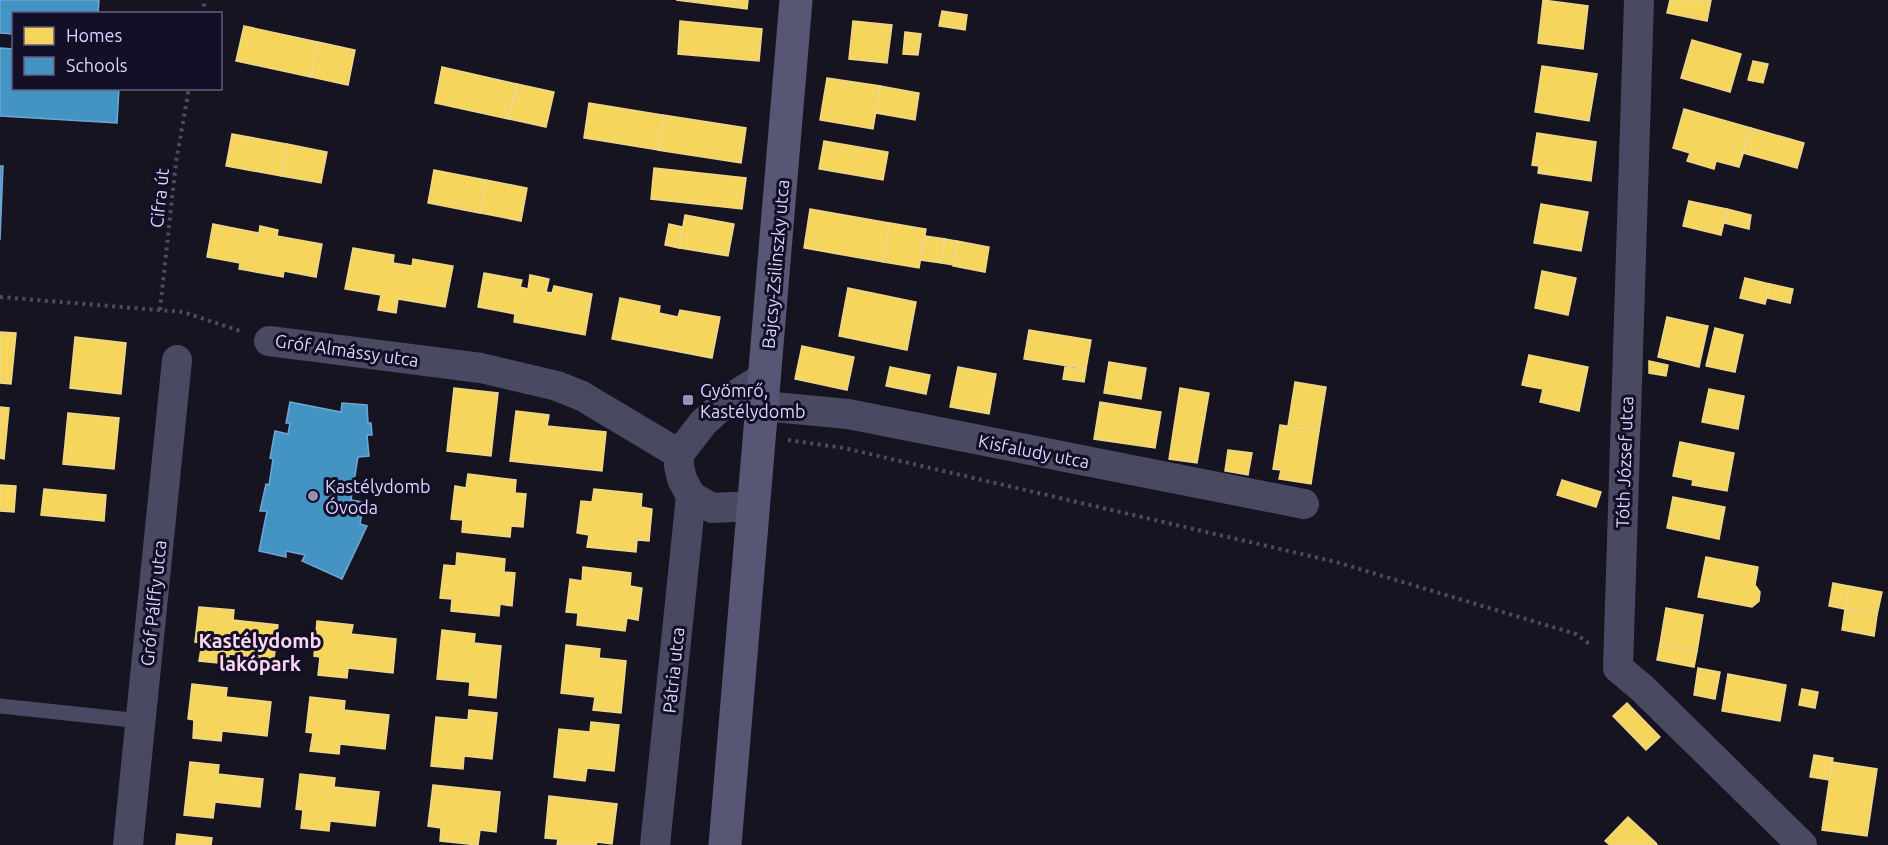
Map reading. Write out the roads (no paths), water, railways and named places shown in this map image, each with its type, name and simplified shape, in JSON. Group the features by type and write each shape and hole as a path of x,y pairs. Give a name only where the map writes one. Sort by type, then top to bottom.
{"main road":[{"name":"Bajcsy-Zsilinszky utca","path":"725,845 796,0"}],"street":[{"name":"Tóth József utca","path":"1639,0 1618,668 1642,688 1802,845"},
{"name":"Gróf Almássy utca","path":"270,341 481,368 557,386 582,396 679,454"},
{"name":"Gróf Pálffy utca","path":"128,845 177,360"},
{"path":"753,517 712,508 691,496 682,478 679,454 703,423 729,399 763,406"},
{"name":"Kisfaludy utca","path":"763,406 848,414 1304,504"},
{"name":"Pátria utca","path":"655,845 691,496"}],"lane":[{"path":"0,706 141,721"}],"place":[{"name":"Gyömrő, Kastélydomb","path":"688,400"},
{"name":"Kastélydomb Óvoda","path":"313,496"}],"district":[{"name":"Kastélydomb lakópark","path":"260,652"}]}
